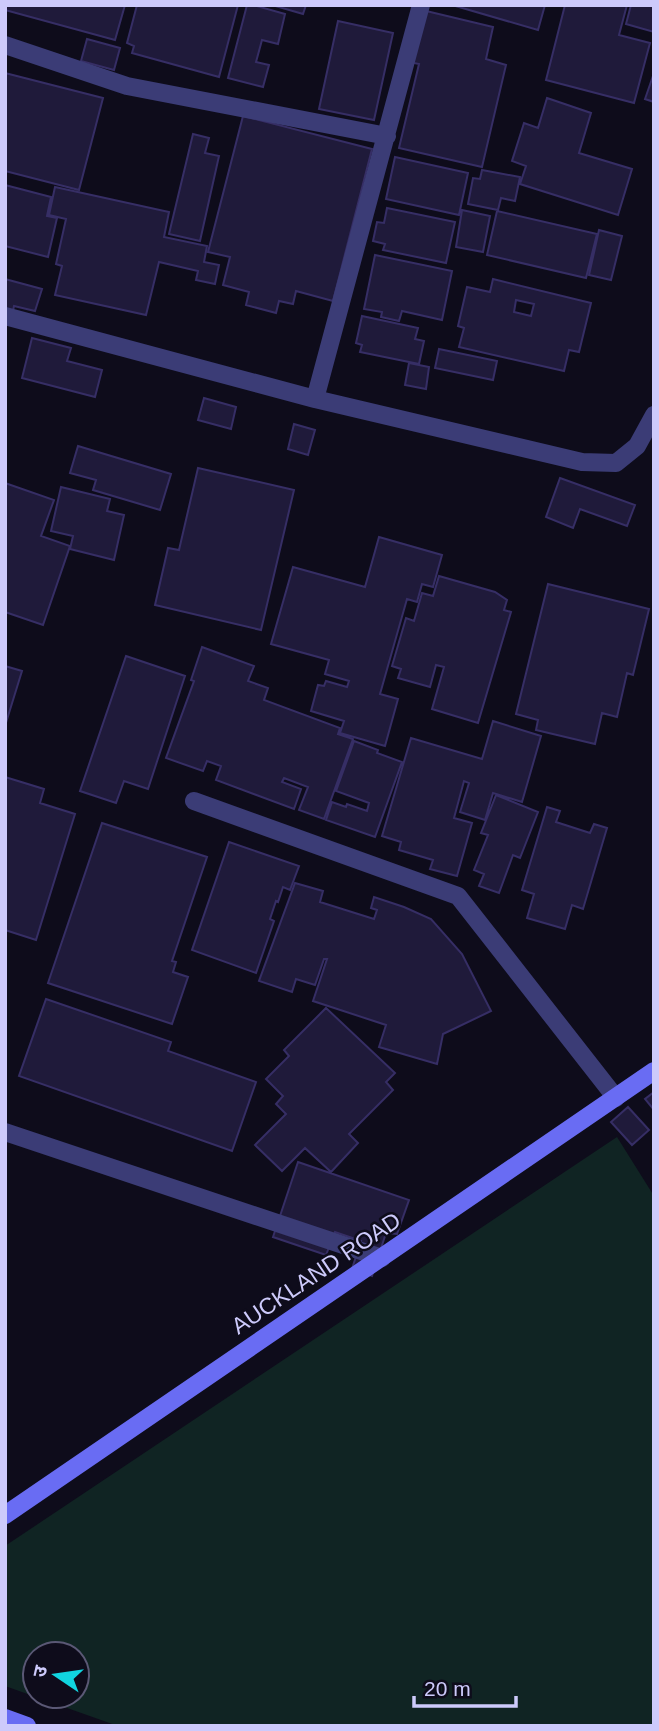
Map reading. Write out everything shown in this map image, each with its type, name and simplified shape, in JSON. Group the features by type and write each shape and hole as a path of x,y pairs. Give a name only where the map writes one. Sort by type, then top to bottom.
{"street":[{"path":"315,399 421,5"},
{"path":"5,45 127,86 387,136"},
{"path":"5,316 315,399 582,462 616,463 637,446 654,415"},
{"path":"194,801 458,896 616,1098"},
{"name":"AUCKLAND ROAD","path":"5,1516 654,1071"},
{"path":"5,1132 382,1258"},
{"path":"5,1718 27,1726"}],"green space":[{"path":"617,1137 654,1196 654,1726 118,1726 73,1710 91,1710 91,1640 21,1640 21,1692 5,1686 5,1546"}],"building":[{"path":"5,5 125,5 115,40 5,10"},
{"path":"137,5 238,5 219,77 132,53 134,46 127,43"},
{"path":"247,5 285,14 278,44 262,40 256,62 269,65 263,87 228,78"},
{"path":"272,5 306,5 303,14"},
{"path":"452,5 545,5 538,30"},
{"path":"565,5 627,5 619,35 650,43 634,103 546,80"},
{"path":"631,5 654,5 654,32 626,24"},
{"path":"422,10 493,27 486,59 506,65 482,167 399,148 419,64 409,62"},
{"path":"338,21 393,33 374,120 319,109"},
{"path":"87,39 120,48 114,70 81,61"},
{"path":"5,73 103,98 79,190 5,171"},
{"path":"654,73 654,102 645,99"},
{"path":"547,98 591,113 579,153 632,169 618,215 520,184 526,166 512,161 524,123 538,128"},
{"path":"243,116 372,149 333,301 296,291 293,304 279,301 276,313 246,305 249,292 223,285 230,257 208,252"},
{"path":"193,134 209,138 205,153 219,156 200,241 169,234"},
{"path":"395,157 468,173 459,215 386,199"},
{"path":"482,170 520,177 515,201 501,198 498,210 468,204 473,178 480,179"},
{"path":"5,185 51,197 47,216 57,218 48,257 5,246"},
{"path":"55,187 169,212 164,237 207,246 204,262 219,265 215,284 196,280 198,271 159,262 146,315 55,295 62,266 56,264 66,219 49,215"},
{"path":"387,208 455,222 446,263 383,250 385,244 373,241 377,222 384,223"},
{"path":"462,210 490,216 483,252 456,247"},
{"path":"497,211 597,234 586,278 487,255"},
{"path":"599,230 622,236 611,280 589,275"},
{"path":"375,255 452,271 442,320 402,311 399,321 381,317 382,312 364,309"},
{"path":"5,279 42,289 35,311 14,306 13,311 5,309"},
{"path":"493,279 591,303 579,352 569,350 564,371 459,347 464,328 458,326 467,287 490,292","holes":["516,300 534,304 531,316 514,312"]},
{"path":"362,316 418,328 415,339 424,341 419,364 360,352 362,345 356,343"},
{"path":"32,338 71,348 67,361 102,370 95,397 22,378"},
{"path":"439,349 497,361 493,380 435,368"},
{"path":"409,363 429,367 426,389 405,385"},
{"path":"204,398 236,407 231,429 198,420"},
{"path":"294,424 315,430 308,455 288,449"},
{"path":"78,446 171,474 160,510 93,490 96,480 70,473"},
{"path":"198,468 294,490 261,630 155,605 168,548 179,550"},
{"path":"560,478 635,505 627,526 580,509 573,528 546,517"},
{"path":"5,483 54,500 41,536 70,546 43,625 5,612"},
{"path":"61,487 110,499 107,511 124,515 114,560 70,549 73,536 51,531"},
{"path":"379,537 442,555 433,587 422,584 417,602 407,599 380,694 398,699 385,746 340,733 344,721 311,711 318,685 324,686 326,681 347,687 349,681 325,674 329,660 271,644 293,567 365,587"},
{"path":"439,576 495,592 507,600 504,610 511,612 478,723 432,709 444,667 436,665 430,687 398,678 401,669 392,666 406,618 414,621 422,593 433,596"},
{"path":"548,584 649,609 633,675 627,673 617,717 602,713 595,744 536,730 538,720 516,714"},
{"path":"202,647 254,666 248,681 268,688 264,700 340,728 338,734 353,739 324,819 299,810 308,787 284,778 282,782 301,789 294,809 216,780 221,766 207,761 203,771 166,758 194,681 191,680"},
{"path":"126,656 185,676 148,789 124,781 116,803 80,791"},
{"path":"5,666 22,671 5,726"},
{"path":"493,721 541,736 522,802 493,793 485,820 460,812 469,783 464,781 454,818 472,823 457,876 430,869 433,860 399,850 401,842 382,836 411,738 482,759"},
{"path":"354,741 402,762 375,837 326,820 332,802 367,811 369,803 336,791"},
{"path":"5,777 44,789 40,803 75,814 36,940 5,930"},
{"path":"496,795 538,812 520,858 513,855 499,893 479,886 484,874 474,870 488,835 481,833"},
{"path":"547,807 560,811 556,822 590,833 594,824 607,828 583,909 572,905 565,929 527,918 534,894 522,890"},
{"path":"102,823 207,857 172,961 176,962 173,972 188,977 172,1024 48,983"},
{"path":"229,842 299,866 290,890 283,887 278,902 276,901 270,919 274,921 256,973 192,950"},
{"path":"295,883 323,891 320,902 374,919 377,910 371,908 374,897 431,919 462,954 491,1011 443,1034 437,1064 379,1047 386,1025 313,1001 327,959 324,959 315,985 296,979 292,992 259,981"},
{"path":"46,999 171,1042 168,1051 256,1082 232,1151 19,1076"},
{"path":"326,1008 395,1073 386,1082 393,1090 349,1134 358,1143 331,1172 305,1148 282,1171 255,1145 286,1114 276,1104 283,1096 266,1079 289,1056 284,1050"},
{"path":"654,1092 654,1110 645,1099"},
{"path":"628,1107 649,1130 632,1145 611,1122"},
{"path":"298,1162 409,1200 397,1234 386,1233 372,1276 352,1269 361,1241 335,1232 326,1255 273,1237"}]}
